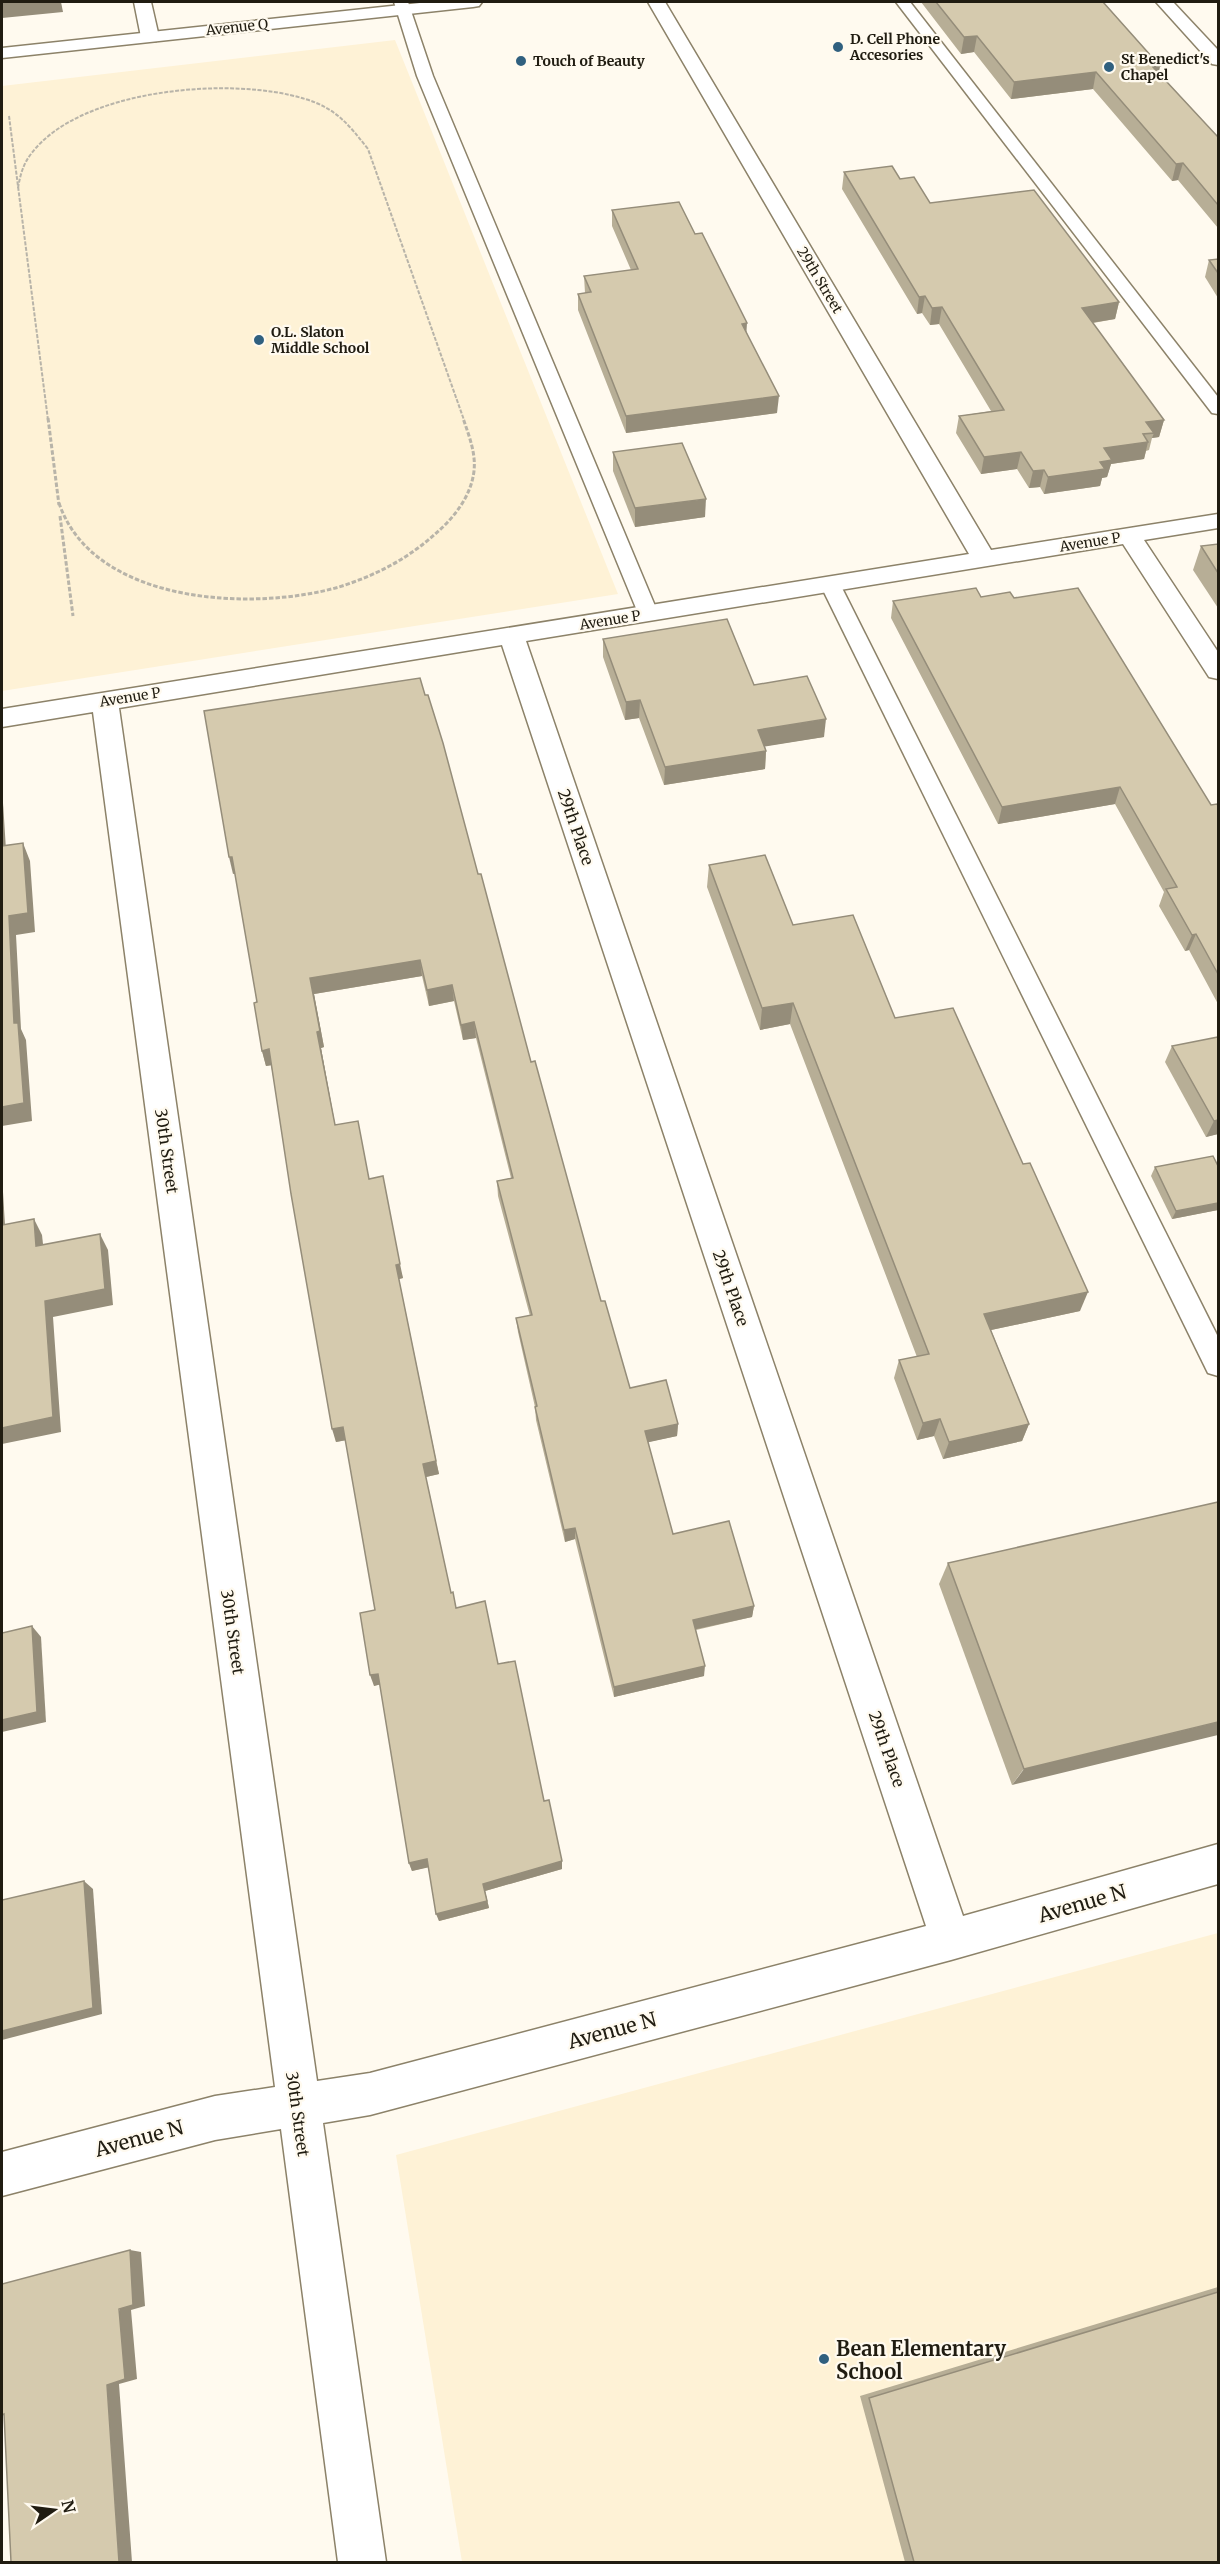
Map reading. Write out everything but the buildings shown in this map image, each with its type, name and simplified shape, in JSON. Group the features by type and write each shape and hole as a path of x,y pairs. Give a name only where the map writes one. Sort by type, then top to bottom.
{"main road":[{"path":"142,2 150,37"},
{"name":"Avenue Q","path":"2,53 402,5 473,2"},
{"name":"29th Street","path":"656,2 984,558"},
{"path":"1164,2 1218,60"},
{"name":"Avenue P","path":"2,718 1218,521"},
{"path":"1129,535 1218,671"},
{"name":"29th Place","path":"512,636 951,1940"},
{"name":"30th Street","path":"105,702 297,2105 362,2562"},
{"name":"Avenue N","path":"2,2174 215,2118 370,2094 951,1940 1218,1864"}],"lane":[{"path":"903,2 1218,409"},
{"path":"402,5 425,76 648,613"},
{"path":"830,584 1218,1364"}],"path":[{"path":"18,188 22,168 34,149 55,131 94,110 141,96 184,89 241,88 294,97 331,111 351,125 361,136 368,149 472,444 474,457 471,484 464,502 453,518 424,545 392,566 362,578 317,592 281,597 216,598 174,592 141,582 118,572 81,544 66,523 59,503"},
{"path":"9,116 73,616"}],"shaded area":[{"name":"O.L. Slaton Middle School","path":"395,40 618,594 2,691 2,86"},
{"name":"Bean Elementary School","path":"1218,1933 1218,2562 462,2562 396,2155"}],"place":[{"name":"D. Cell Phone Accesories","path":"838,47"},
{"name":"Touch of Beauty","path":"521,61"},
{"name":"St Benedict's Chapel","path":"1109,67"},
{"name":"O.L. Slaton Middle School","path":"259,340"},
{"name":"Bean Elementary School","path":"824,2359"}]}
